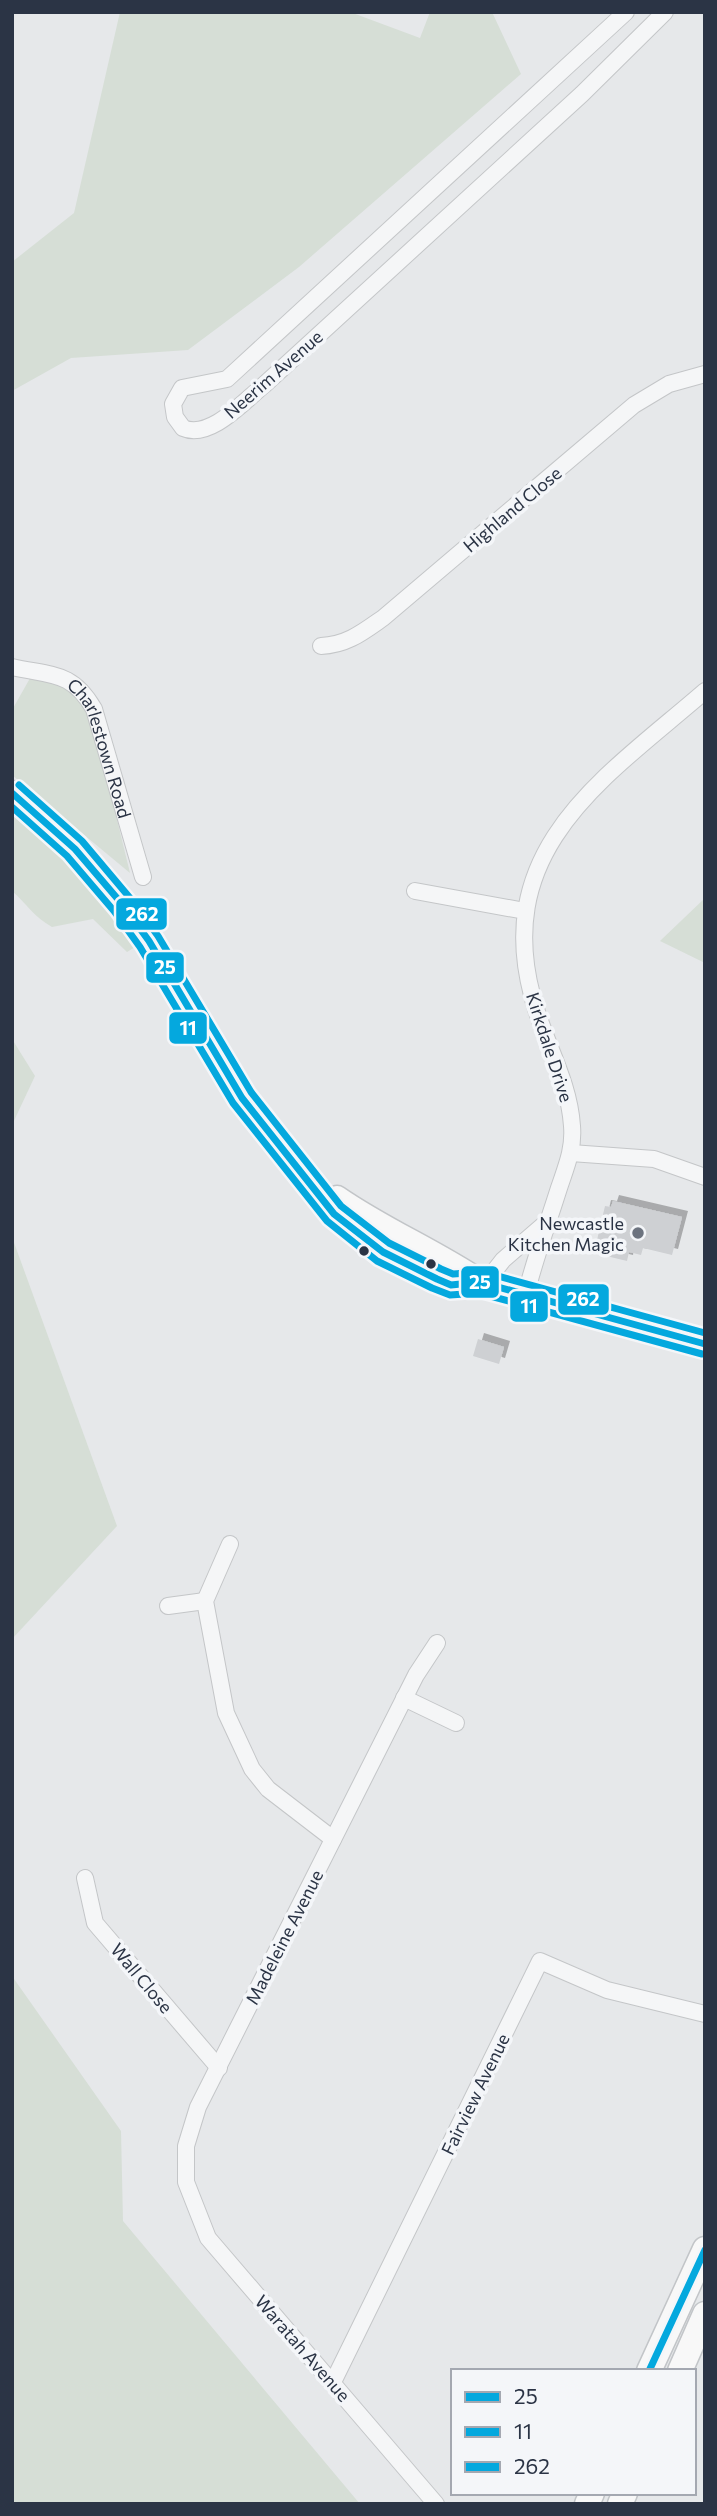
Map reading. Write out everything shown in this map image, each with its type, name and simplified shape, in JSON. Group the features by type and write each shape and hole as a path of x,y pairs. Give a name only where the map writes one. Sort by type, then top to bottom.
{"main road":[{"path":"12,793 75,849 122,904 149,941 242,1098 302,1173 312,1191 334,1214 383,1252 451,1285 483,1282 705,1344"},
{"path":"650,2369 705,2249"},
{"path":"681,2369 705,2314"}],"street":[{"name":"Neerim Avenue","path":"626,12 227,379 182,387 173,404 176,417 183,428 202,430 212,425 264,386 582,94 665,12"},
{"name":"Highland Close","path":"321,646 338,645 352,639 383,618 634,405 669,384 705,374"},
{"name":"Charlestown Road","path":"12,667 65,678 82,688 94,709 144,877"},
{"name":"Kirkdale Drive","path":"526,1294 571,1153 573,1128 568,1101 532,996 525,957 524,911 534,877 553,835 584,796 705,691"},
{"path":"415,891 524,911"},
{"path":"571,1153 654,1159 705,1177"},
{"path":"483,1282 503,1260 550,1220"},
{"path":"230,1544 205,1601 226,1713 252,1769 291,1809 334,1839"},
{"path":"168,1606 205,1601"},
{"name":"Madeleine Avenue","path":"186,2182 186,2146 198,2107 404,1698 437,1643"},
{"path":"404,1698 456,1723"},
{"name":"Wall Close","path":"85,1878 95,1923 219,2068"},
{"name":"Fairview Avenue","path":"333,2382 540,1961 607,1990 705,2014"},
{"name":"Waratah Avenue","path":"186,2182 208,2238 436,2504"}],"shaded area":[{"path":"120,12 350,12 420,38 430,12 492,12 521,74 299,267 188,350 71,358 12,391 12,262 74,213"},
{"path":"33,673 87,696 130,873 12,775 12,710"},
{"path":"12,803 65,847 136,941 135,947 127,952 93,919 52,927 35,915 12,891"},
{"path":"705,898 705,963 660,941"},
{"path":"12,1039 35,1076 12,1125"},
{"path":"12,1237 117,1526 12,1639"},
{"path":"12,1976 121,2131 123,2221 360,2504 12,2504"}],"building":[{"name":"Newcastle Kitchen Magic","path":"613,1201 682,1217 672,1255 643,1248 641,1255 629,1252 627,1261 594,1253 605,1206 611,1207"},
{"path":"478,1339 504,1347 499,1364 473,1356"}],"transit line":[{"name":"262","path":"19,785 82,841 130,898 158,936 251,1092 341,1206 389,1243 453,1274 483,1272 705,1333"},
{"name":"25","path":"12,793 75,849 122,904 149,941 242,1098 334,1214 383,1252 451,1285 480,1282 705,1344"},
{"name":"11","path":"12,807 67,856 114,911 140,947 233,1103 327,1221 377,1261 450,1295 479,1293 702,1354"},
{"name":"25","path":"650,2369 705,2250"}],"place":[{"name":"Newcastle Kitchen Magic","path":"638,1233"}]}
